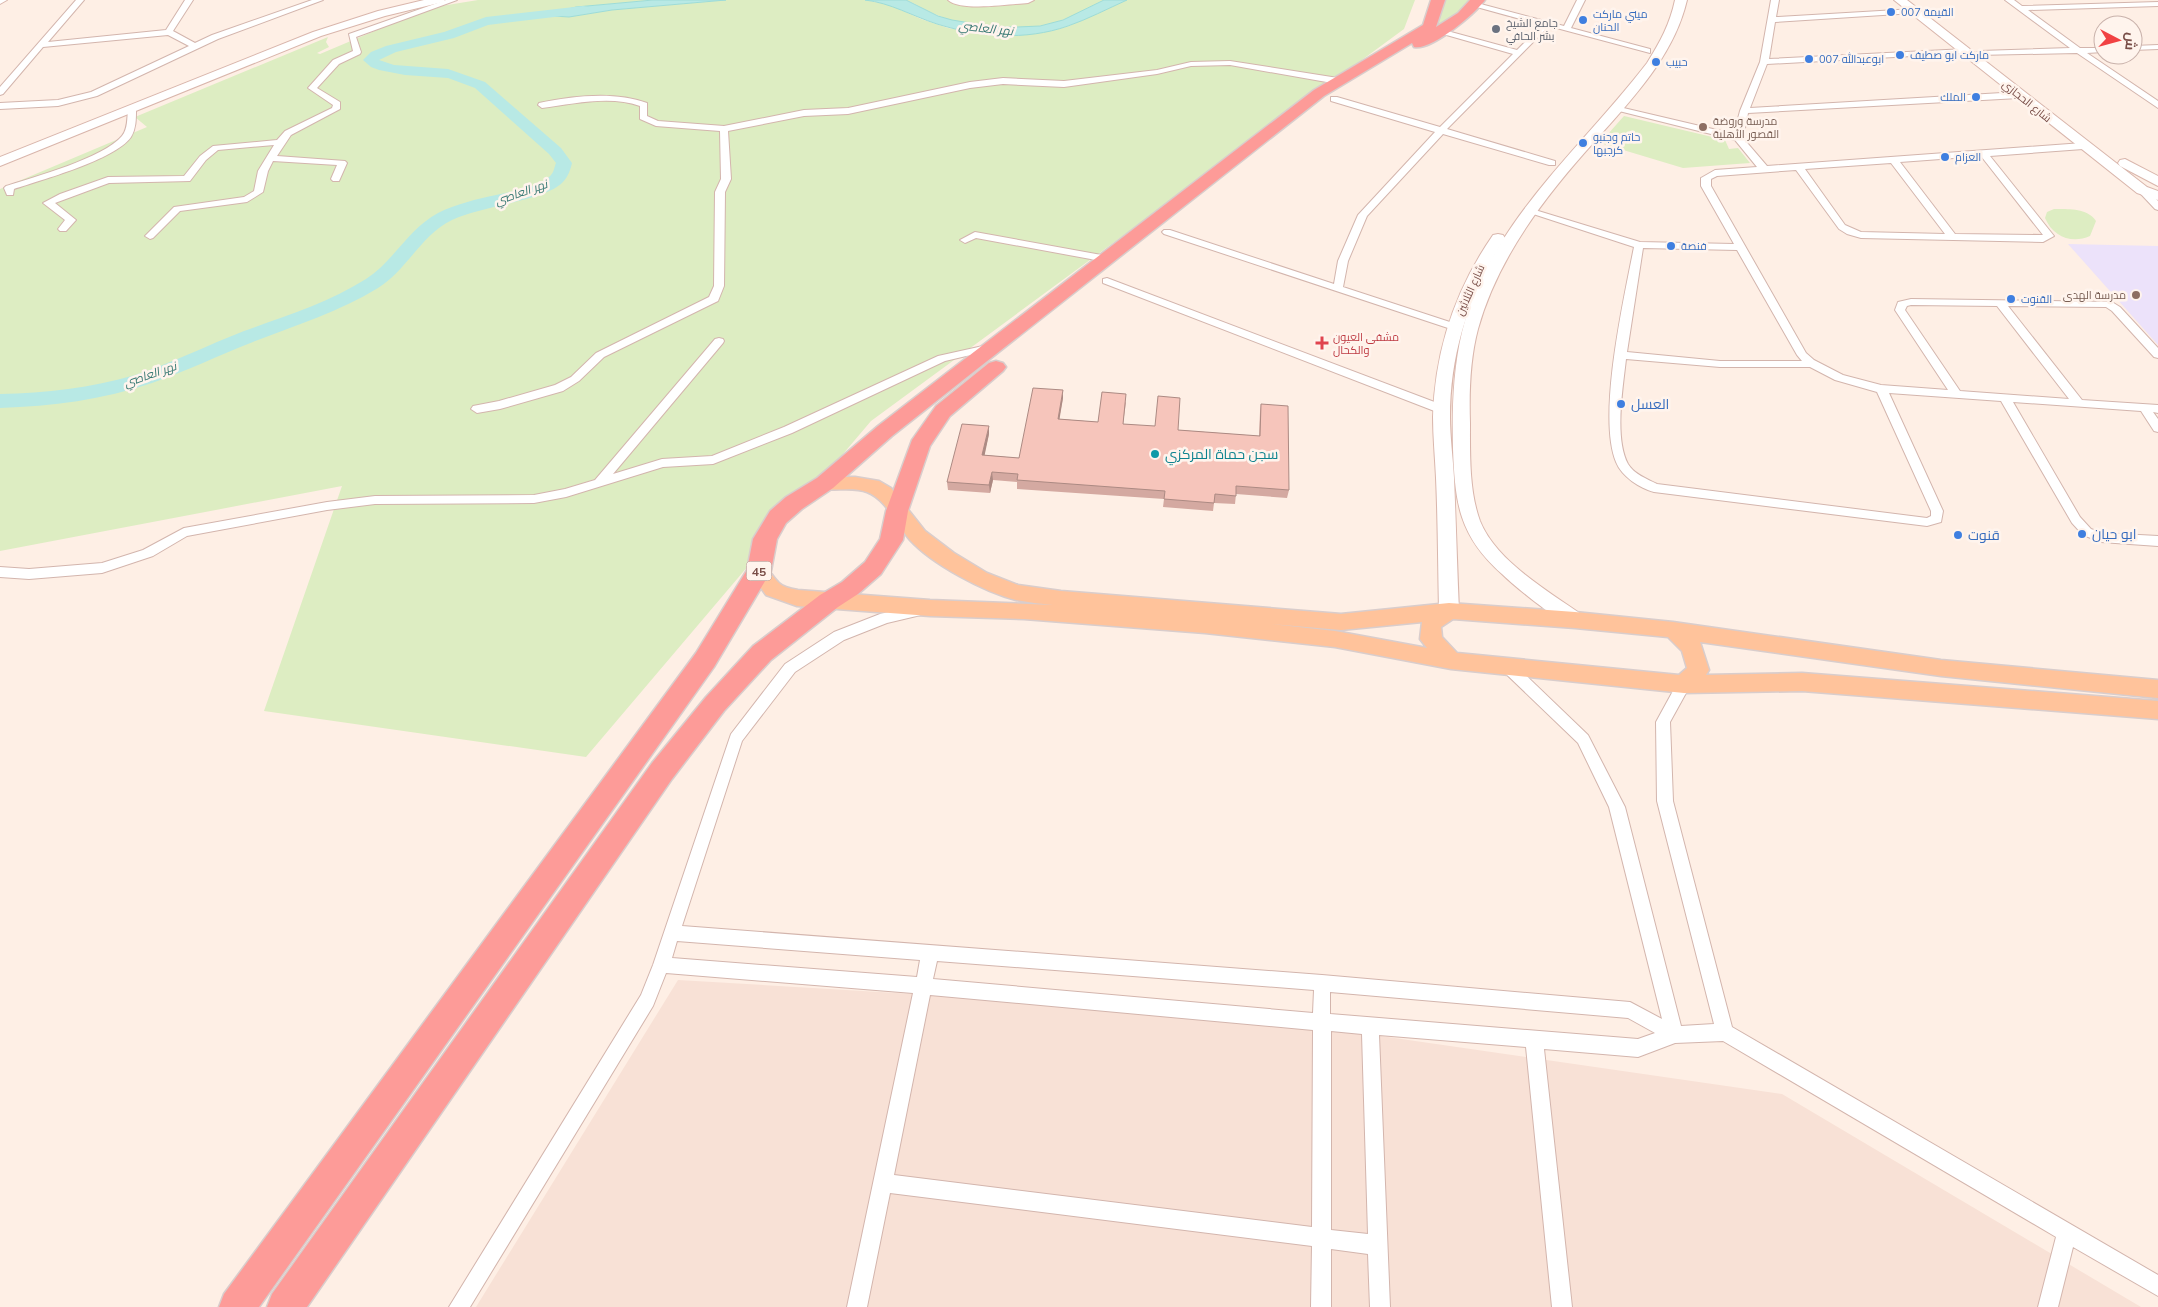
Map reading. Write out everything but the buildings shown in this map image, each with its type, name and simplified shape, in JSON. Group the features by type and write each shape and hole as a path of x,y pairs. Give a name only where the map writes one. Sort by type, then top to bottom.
{"highway":[{"path":"1435,29 1438,0"},
{"name":"45","path":"237,1307 705,660 759,571 765,540 778,518 794,503 825,483 885,431 993,347 1167,232 1336,90 1435,29 1463,16 1477,2"},
{"name":"45","path":"285,1307 662,771 715,704 762,653 829,601 850,588 873,568 891,540 897,511 920,445 944,411 1107,270 1319,93 1336,90"}],"main road":[{"path":"0,155 321,26 407,0"},
{"path":"0,162 326,30 382,13 440,0"},
{"path":"954,0 976,2 1028,0"},
{"name":"شارع الثلاثين","path":"1449,611 1442,409 1444,373 1454,327 1475,274 1500,245 1552,163 1646,59 1664,25 1670,0"},
{"path":"1574,620 1497,558 1474,529 1468,514 1463,468 1461,411 1470,331 1500,245 1532,212 1565,166 1615,109 1646,59 1674,29 1681,0"},
{"name":"شارع الحجازي","path":"1900,0 1913,6 2019,95 2082,140 2142,190 2158,196"},
{"path":"1913,6 1980,53 2082,140 2156,181 2142,190"},
{"path":"1444,373 1464,376"},
{"path":"825,483 855,483 872,486 884,493 918,536 947,558 980,578 1016,592 1061,599 1341,622 1449,611 1574,620 1673,630 1941,668 2158,689"},
{"path":"759,571 773,590 797,598 930,608 1024,611 1205,625 1335,639 1451,662 1684,684 1802,682 2158,710"},
{"path":"1449,611 1431,624 1431,639 1451,662"},
{"path":"1673,630 1692,647 1698,670 1684,684"}],"street":[{"path":"0,92 80,0"},
{"path":"169,32 189,0"},
{"path":"282,12 288,0"},
{"path":"0,106 47,104 85,96 109,87 194,46 282,12 319,0"},
{"path":"150,236 177,209 247,199 258,192 263,171 280,142 288,133 336,109 337,104 312,88 336,62 357,52 352,36 453,0"},
{"path":"1566,29 1581,0"},
{"path":"1738,138 1744,111 1764,62 1775,0"},
{"path":"2009,0 2078,51 2158,105"},
{"path":"1477,2 1566,29 1646,59"},
{"path":"2020,8 2158,4"},
{"path":"1771,20 1913,6"},
{"path":"1338,288 1343,262 1363,214 1441,131 1547,24"},
{"path":"1435,29 1518,53"},
{"path":"40,45 169,32 194,46"},
{"path":"2143,48 2158,47"},
{"path":"1980,53 2093,50"},
{"path":"1764,62 1966,51"},
{"path":"542,105 589,100 636,100 644,105 643,117 656,124 724,129 804,113 848,111 970,85 1003,81 1064,84 1098,78 1158,72 1191,64 1230,63 1336,90 1441,131 1552,163"},
{"path":"2142,95 2158,94"},
{"path":"1744,111 2019,95"},
{"path":"1615,109 1738,138 1763,168"},
{"path":"6,191 117,146 130,129 132,110"},
{"path":"477,409 500,405 559,388 575,379 600,355 714,298 719,286 720,192 726,179 724,129"},
{"path":"2082,140 1984,154 1763,168 1715,173 1706,178 1706,186 1802,355 1811,364 1824,372 1842,379 1881,389 2158,409"},
{"path":"63,228 71,220 48,203 63,196 108,180 187,179 203,158 216,148 280,142"},
{"path":"1798,166 1842,227 1850,232 1861,235 1952,237 2043,238 2049,236 1984,154"},
{"path":"271,158 342,163 336,179"},
{"path":"1894,160 1952,237"},
{"path":"2142,190 2158,207"},
{"path":"1532,212 1639,245 1739,247"},
{"path":"1167,232 1454,327"},
{"path":"965,240 976,235 1107,270 1442,409"},
{"path":"1639,245 1620,354 1616,444 1620,462 1630,475 1654,488 1927,522 1937,519 1937,511 1881,389"},
{"path":"1956,394 1900,310 1902,304 1911,302 1999,302 2108,304 2116,309 2158,355"},
{"path":"1999,302 2078,403"},
{"path":"601,480 719,341"},
{"path":"0,572 29,574 102,568 148,553 184,532 326,506 375,500 534,499 566,493 601,480 662,463 713,460 788,430 942,358 993,347"},
{"path":"1620,354 1720,364 1811,364"},
{"path":"2005,398 2076,520 2087,532 2101,537 2158,540"},
{"path":"2144,408 2158,428"},
{"path":"459,1307 642,1008 661,966 736,738 790,668 839,636 886,618 930,608"},
{"path":"1508,667 1583,739 1617,807 1675,1035"},
{"path":"1684,684 1663,722 1665,801 1725,1032"},
{"path":"671,933 1322,983 1630,1010 1675,1035"},
{"path":"857,1307 930,953"},
{"path":"661,966 924,986 1321,1022 1638,1048 1675,1035 1725,1032 2158,1286"},
{"path":"1321,1307 1322,983"},
{"path":"1370,1026 1380,1307"},
{"path":"1534,1039 1562,1307"},
{"path":"883,1182 1377,1245"},
{"path":"2048,1307 2067,1232"}],"shaded area":[{"name":"مدرسة الهدى","path":"2068,244 2158,246 2158,345"},
{"path":"678,980 1215,1012 1782,1094 2141,1307 476,1307"}],"green space":[{"path":"478,0 653,0 576,7 550,14 553,16 569,17 612,10 726,0 865,0 890,5 921,19 948,28 997,35 1055,30 1069,26 1127,0 1415,0 1404,29 871,421 586,757 264,711 342,486 0,551 0,189 147,127 135,117 328,37 326,42 329,47 317,53 320,54 429,8"},
{"path":"906,0 1104,0 1062,20 1048,24 1032,27 1000,28 983,27 951,20"},
{"path":"1444,0 1469,0 1464,8 1439,27 1436,26"},
{"path":"1624,116 1725,140 1729,149 1738,148 1750,163 1683,168 1600,143"},
{"path":"2054,209 2083,211 2092,217 2096,221 2090,236 2070,239 2058,234 2048,225 2045,218 2047,212"}],"water":[{"path":"653,0 726,0 612,10 569,17 549,14 576,7"},
{"name":"نهر العاصي","path":"865,0 906,0 938,16 952,20 995,27 1017,27 1040,26 1063,20 1104,0 1127,0 1083,20 1052,31 1002,36 969,32 937,24 884,4"}],"waterway":[{"name":"نهر العاصي","path":"0,401 42,399 83,394 123,385 163,372 356,293 383,276 414,240 444,217 476,205 527,193 547,186 561,174 564,163 555,151 480,85 448,74 405,71 385,67 370,60 376,55 391,49 449,35 486,21 583,10"}],"place":[{"name":"القيمة 007","path":"1891,12"},
{"name":"ميني ماركت الحنان","path":"1583,20"},
{"name":"جامع الشيخ بشر الحافي","path":"1496,29"},
{"name":"ماركت ابو صطيف","path":"1900,55"},
{"name":"ابوعبدالله 007","path":"1809,59"},
{"name":"حبيب","path":"1656,62"},
{"name":"الملك","path":"1976,97"},
{"name":"مدرسة وروضة القصور الأهلية","path":"1703,127"},
{"name":"حاتم وجنبو كرجبها","path":"1583,143"},
{"name":"العزام","path":"1945,157"},
{"name":"فنصة","path":"1671,246"},
{"name":"مدرسة الهدى","path":"2136,295"},
{"name":"القنوت","path":"2011,299"},
{"name":"مشفى العيون والكحال","path":"1322,343"},
{"name":"العسل","path":"1621,404"},
{"name":"سجن حماة المركزي","path":"1155,454"},
{"name":"ابو حيان","path":"2082,534"},
{"name":"قنوت","path":"1958,535"}]}
